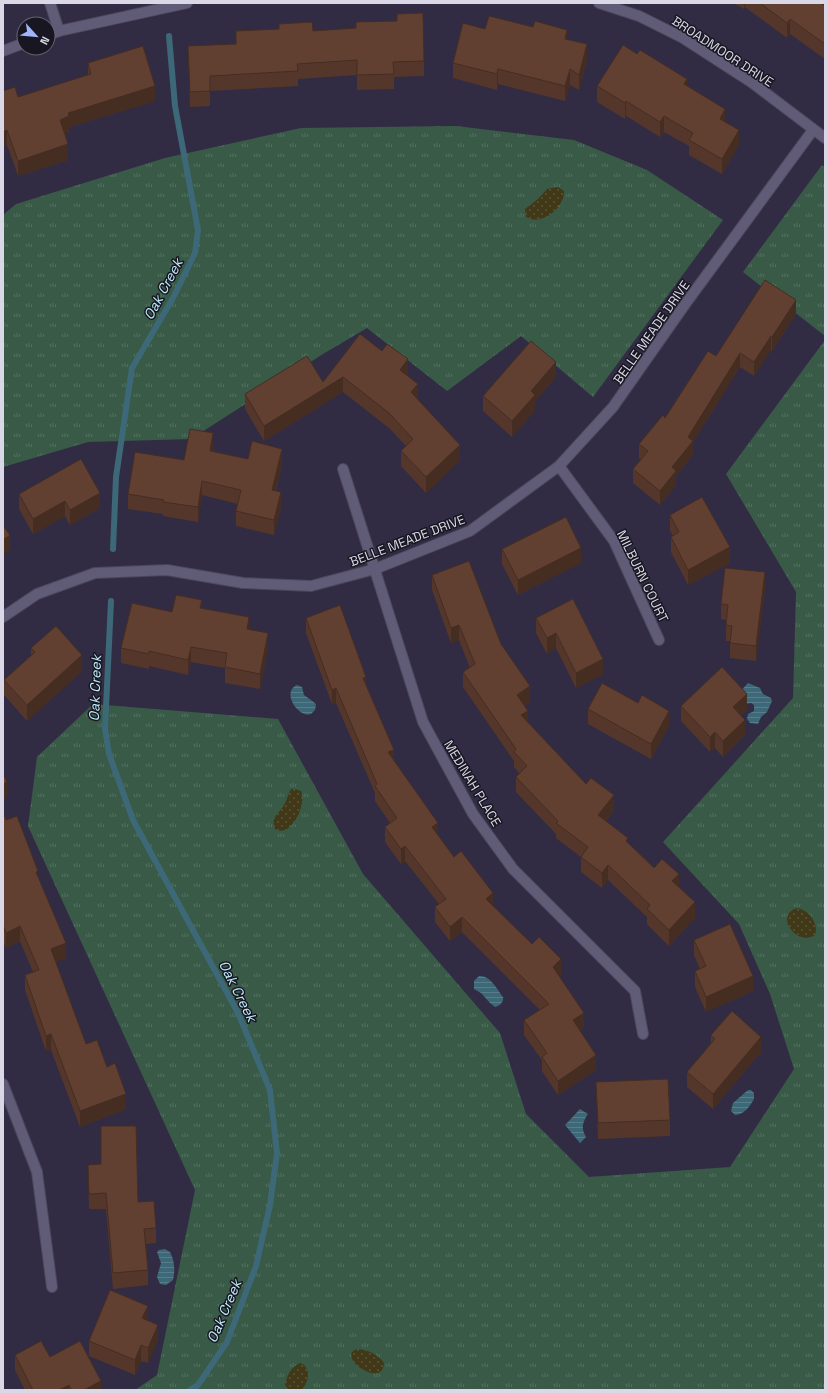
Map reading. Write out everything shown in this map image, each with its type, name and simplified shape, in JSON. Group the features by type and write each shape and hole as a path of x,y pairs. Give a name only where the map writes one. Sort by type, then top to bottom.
{"street":[{"path":"50,3 59,31"},
{"path":"56,32 187,3"},
{"name":"BROADMOOR DRIVE","path":"599,3 639,16 683,38 751,82 825,138"},
{"path":"3,51 16,47"},
{"name":"BELLE MEADE DRIVE","path":"3,617 37,594 95,573 167,570 242,583 311,586 375,569 470,531 559,466 613,407 686,303 813,130"},
{"name":"MILBURN COURT","path":"559,466 614,541 659,640"},
{"name":"MEDINAH PLACE","path":"343,469 423,722 473,814 514,869 635,991 643,1034"},
{"path":"3,1084 37,1172 52,1287"}],"green space":[{"path":"456,126 574,140 647,170 723,220 593,397 521,336 447,391 367,328 323,354 191,439 88,442 3,467 3,215 16,204 165,158 301,128"},
{"path":"822,165 825,168 825,336 743,272"},
{"path":"825,340 825,1390 135,1390 157,1375 195,1190 28,826 37,757 93,704 278,719 363,874 500,1033 526,1114 589,1177 730,1167 794,1069 770,994 739,924 663,842 793,698 796,592 726,474"}],"sand":[{"path":"558,187 564,191 561,204 557,209 551,214 539,219 526,217 525,209 538,199 547,189"},
{"path":"291,789 301,791 302,804 300,811 292,825 281,831 275,829 274,819 284,805"},
{"path":"797,908 805,911 812,918 816,926 815,935 808,938 802,937 791,929 787,917 790,912"},
{"path":"357,1349 369,1351 379,1357 384,1363 382,1370 376,1373 369,1372 356,1364 352,1358 352,1353"},
{"path":"300,1363 304,1365 308,1371 306,1383 301,1390 289,1390 285,1385 287,1378 292,1369"}],"water":[{"path":"748,683 760,688 763,694 771,698 772,701 767,712 761,717 758,724 750,723 747,719 748,714 754,711 754,705 751,703 745,704 737,695"},
{"path":"297,685 302,687 304,695 316,704 315,710 311,714 301,712 293,704 291,698 292,688"},
{"path":"479,976 487,978 496,987 503,997 503,1001 500,1005 495,1007 481,993 474,989 474,981"},
{"path":"748,1090 751,1090 754,1093 754,1099 744,1112 735,1115 731,1111 733,1103"},
{"path":"580,1109 588,1114 584,1120 583,1126 583,1131 586,1137 580,1143 565,1125"},
{"path":"165,1249 172,1255 174,1263 173,1280 166,1285 160,1284 157,1277 161,1263 157,1252"}],"building":[{"path":"760,3 821,3 825,6 825,44 790,19 787,23"},
{"path":"423,13 424,61 393,62 394,74 357,75 357,60 297,64 298,71 210,76 210,91 190,92 188,46 236,44 236,31 279,29 279,24 312,22 313,31 356,28 356,22 397,21 397,14"},
{"path":"489,16 533,27 535,21 567,30 565,39 587,44 579,75 570,69 565,86 498,69 497,74 453,63 463,23 485,29"},
{"path":"623,45 637,54 640,50 687,79 684,84 725,109 720,119 739,130 722,159 689,140 693,133 664,116 660,122 626,101 625,103 597,86"},
{"path":"143,46 155,86 68,113 69,116 60,120 68,144 18,161 7,130 3,132 3,91 15,87 18,97 91,74 88,63"},
{"path":"765,280 796,300 754,362 740,353 688,437 693,441 672,467 676,471 660,491 633,469 648,451 639,444 663,415 665,418 708,351 716,356"},
{"path":"360,334 382,351 387,344 408,359 400,370 418,384 411,392 460,445 426,477 401,451 413,439 389,413 343,377 264,426 245,394 307,356 323,382"},
{"path":"531,341 556,362 531,391 535,395 512,421 483,396"},
{"path":"190,429 213,433 210,451 248,459 252,441 282,449 272,490 281,492 274,520 236,511 241,490 202,481 198,507 163,502 164,500 128,494 135,452 184,460"},
{"path":"81,459 100,493 70,510 65,501 33,519 19,494"},
{"path":"702,497 730,547 688,570 671,537 679,532 670,515"},
{"path":"566,517 581,548 518,580 502,549"},
{"path":"3,526 10,535 3,540"},
{"path":"469,561 501,644 530,686 517,695 528,711 521,715 586,784 591,778 614,795 598,815 628,838 626,841 654,868 662,859 679,874 672,881 695,902 669,930 647,909 650,905 608,865 602,873 581,857 588,847 556,823 558,821 516,777 527,766 514,752 516,749 463,672 475,664 459,625 451,628 432,575"},
{"path":"725,568 765,572 756,646 730,643 732,626 726,625 728,605 721,604"},
{"path":"176,595 202,600 200,608 249,617 247,629 268,633 260,674 225,667 227,653 191,647 188,660 149,651 149,654 121,648 132,603 172,612"},
{"path":"573,599 603,659 576,673 556,633 547,638 536,618"},
{"path":"340,605 366,677 363,678 394,750 388,752 438,823 432,827 454,857 461,851 493,893 486,899 532,944 539,937 561,959 553,967 584,1013 573,1020 596,1055 558,1081 542,1057 547,1053 524,1020 549,1004 462,917 450,927 435,907 446,899 405,846 401,849 385,827 397,818 375,786 377,784 336,688 332,690 306,618"},
{"path":"56,626 82,655 27,705 4,680 35,652 31,648"},
{"path":"722,667 747,694 733,707 745,720 723,741 715,732 710,737 681,706"},
{"path":"602,683 638,703 642,695 669,711 651,744 588,709"},
{"path":"3,773 7,782 3,784"},
{"path":"3,813 6,820 17,816 38,871 36,872 66,943 51,949 86,1044 97,1040 107,1067 115,1063 126,1094 80,1111 51,1034 46,1036 25,975 39,970 20,926 6,933 3,925"},
{"path":"730,924 753,976 706,997 695,971 706,966 694,940"},
{"path":"732,1011 761,1037 713,1094 687,1072 715,1039 711,1035"},
{"path":"668,1079 670,1120 598,1123 596,1082"},
{"path":"101,1126 136,1126 138,1202 154,1201 156,1228 144,1229 148,1270 113,1273 106,1193 89,1194 88,1165 101,1164"},
{"path":"110,1290 148,1306 142,1318 158,1325 148,1348 141,1345 135,1360 89,1341"},
{"path":"41,1341 50,1357 80,1341 101,1381 84,1390 72,1390 69,1385 59,1390 33,1390 15,1355"}],"waterway":[{"name":"Oak Creek","path":"113,549 116,477 132,368 173,298 195,253 198,230 175,106 169,36"},
{"name":"Oak Creek","path":"111,601 105,729 109,754 133,820 238,1013 270,1090 277,1153 270,1205 256,1266 227,1342 198,1385 190,1390"}]}
